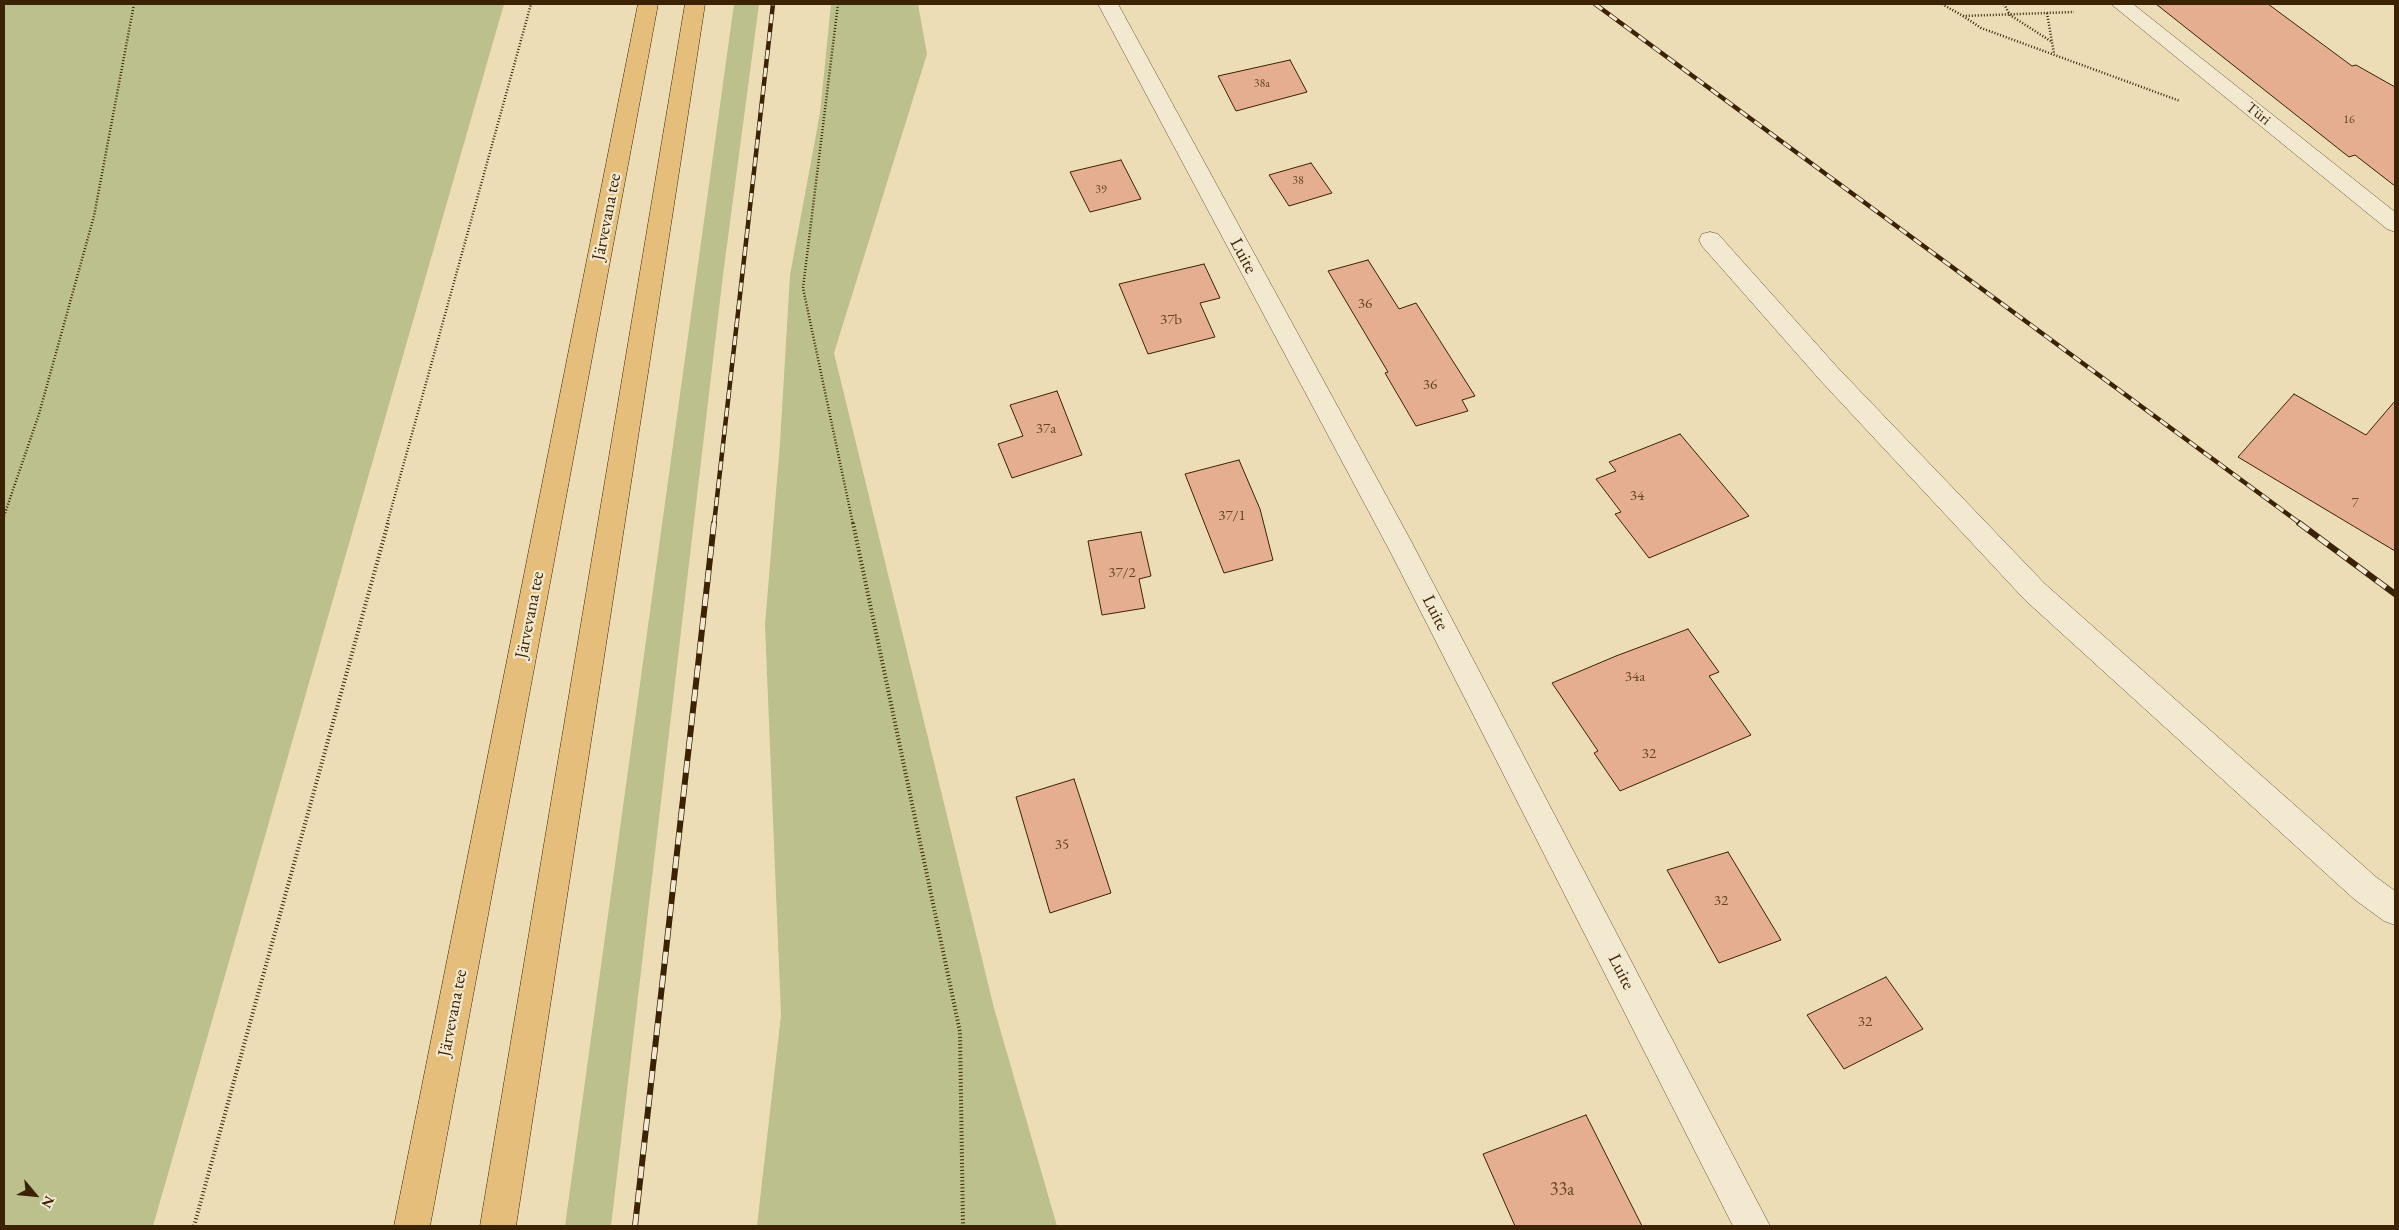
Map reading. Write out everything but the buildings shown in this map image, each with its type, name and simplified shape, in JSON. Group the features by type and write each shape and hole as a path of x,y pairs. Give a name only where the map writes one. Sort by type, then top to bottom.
{"highway":[{"name":"Järvevana tee","path":"412,1226 648,4"},
{"path":"498,1226 695,4"}],"street":[{"name":"Luite","path":"1108,4 1402,550 1752,1226"},
{"name":"Türi","path":"2121,4 2395,224"},
{"path":"1710,240 1829,374 2035,592 2365,888 2395,910"}],"path":[{"path":"4,516 40,414 94,216 134,4"},
{"path":"194,1226 530,4"},
{"path":"838,4 803,288 960,1032 963,1226"},
{"path":"1942,4 1981,28 2180,101"},
{"path":"2004,4 2010,15 2052,42"},
{"path":"1963,16 2074,12"},
{"path":"2046,13 2054,54"}],"green space":[{"path":"4,4 504,4 153,1226 4,1226"},
{"path":"734,4 759,4 723,275 611,1226 565,1226"},
{"path":"831,4 918,4 927,54 834,353 994,1008 1057,1226 757,1226 781,1015 765,625 780,443 790,275 820,113"}],"railway":[{"path":"714,524 773,4"},
{"path":"1595,4 2301,524"},
{"path":"635,1226 714,523"},
{"path":"2299,523 2395,594"}]}
